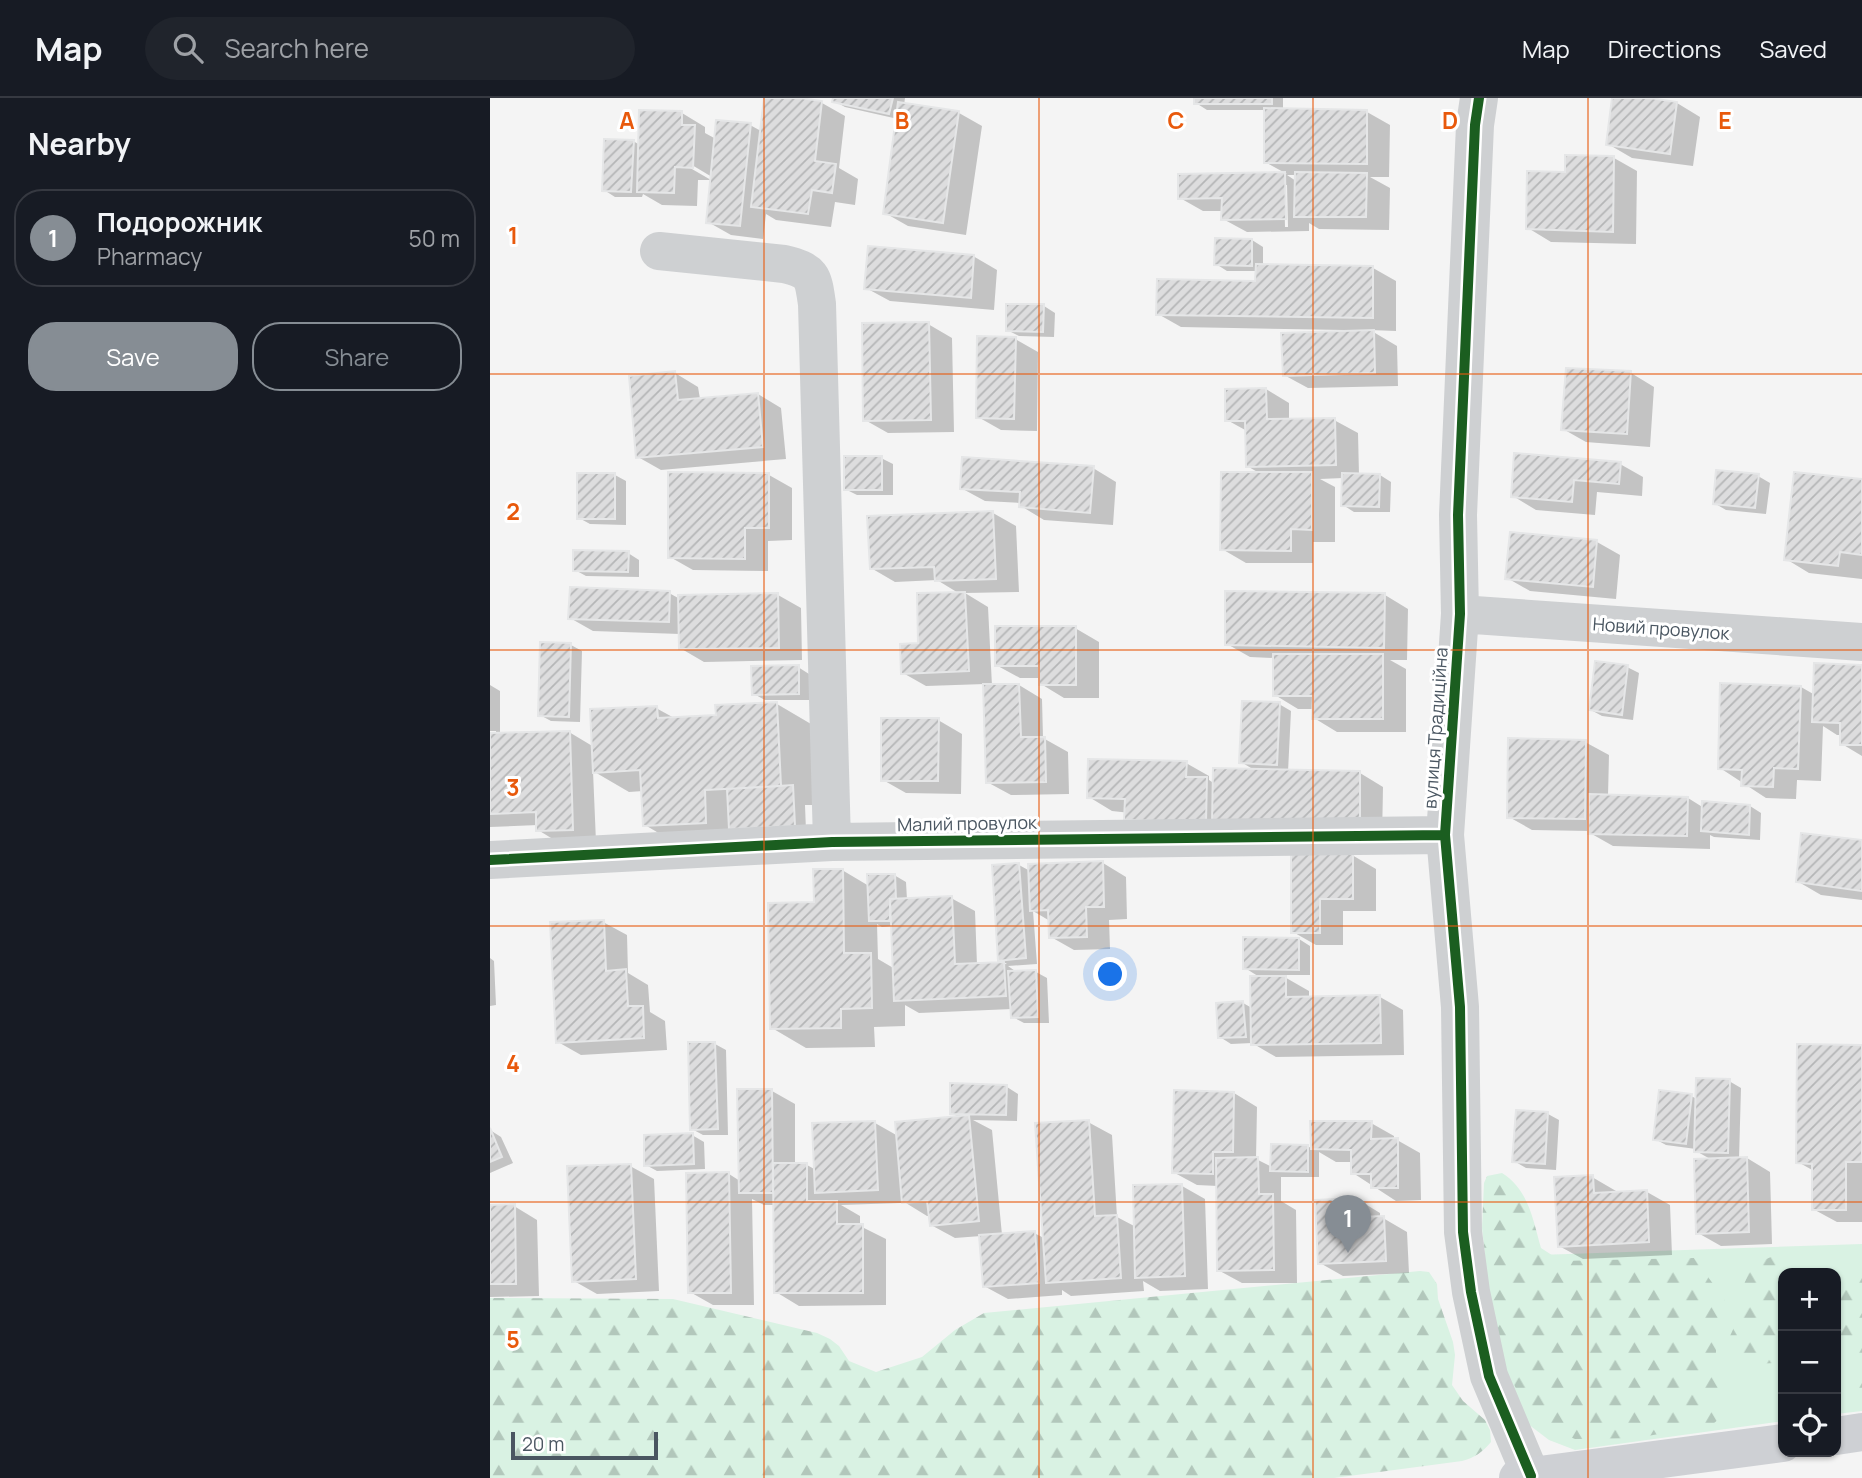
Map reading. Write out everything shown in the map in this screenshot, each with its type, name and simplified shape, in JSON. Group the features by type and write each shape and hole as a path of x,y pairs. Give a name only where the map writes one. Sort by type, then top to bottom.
{"street":[{"name":"вулиця Традиційна","path":"1479,98 1474,139 1458,515 1460,614 1445,835 1460,1007 1463,1232 1471,1292 1489,1376 1524,1477"},
{"path":"659,251 784,264 804,269 814,281 817,304 832,842"},
{"name":"Новий провулок","path":"1460,614 1862,642"},
{"name":"Малий провулок","path":"490,860 832,842 1445,835"},
{"path":"1841,1435 1862,1432"},
{"path":"1524,1477 1778,1444"}],"green space":[{"path":"1502,1173 1524,1197 1541,1248 1561,1261 1694,1258 1725,1300 1717,1334 1715,1368 1723,1405 1721,1417 1713,1424 1637,1438 1575,1439 1544,1423 1525,1406 1504,1365 1488,1284 1482,1228 1484,1183 1487,1176"},
{"path":"1862,1244 1862,1411 1841,1413 1841,1268 1778,1268 1778,1422 1575,1450 1549,1440 1528,1424 1501,1370 1478,1257"},
{"path":"1771,1257 1802,1268 1778,1268 1778,1359 1774,1363 1740,1365 1730,1347 1730,1336 1737,1321 1742,1289 1752,1265"},
{"path":"1429,1272 1437,1284 1438,1299 1455,1355 1452,1385 1463,1401 1485,1420 1490,1430 1491,1442 1488,1446 1462,1461 1334,1478 490,1478 490,1298 673,1299 817,1333 839,1346 849,1361 876,1372 922,1357 955,1330 984,1313"},
{"path":"1862,1272 1862,1400 1856,1392 1855,1358 1841,1342 1843,1281"}],"building":[{"path":"764,98 822,101 815,161 836,164 832,193 812,190 808,214 751,207"},
{"path":"833,98 893,98 889,114 832,102"},
{"path":"1194,98 1272,98 1272,104 1194,104"},
{"path":"1612,98 1650,98 1677,102 1670,154 1606,145"},
{"path":"898,102 959,111 943,223 883,214"},
{"path":"1264,108 1367,110 1367,164 1264,163"},
{"path":"639,110 682,111 682,125 695,125 693,168 675,167 674,193 637,192"},
{"path":"716,120 751,123 740,226 706,223"},
{"path":"604,139 634,140 631,192 602,191"},
{"path":"1565,155 1614,156 1613,232 1526,229 1527,171 1565,172"},
{"path":"1285,172 1286,219 1221,220 1222,198 1178,199 1178,174"},
{"path":"1295,172 1367,173 1366,217 1294,217"},
{"path":"1215,238 1252,239 1252,266 1214,265"},
{"path":"868,246 974,255 971,298 864,289"},
{"path":"1256,264 1373,266 1373,318 1156,315 1157,279 1255,281"},
{"path":"1006,304 1044,304 1043,332 1006,331"},
{"path":"929,322 931,420 863,421 862,323"},
{"path":"1374,330 1375,373 1283,376 1281,333"},
{"path":"977,336 1016,337 1014,419 976,418"},
{"path":"1566,368 1631,371 1627,434 1561,430"},
{"path":"675,371 678,400 758,393 763,447 636,458 629,376"},
{"path":"1266,388 1267,419 1335,418 1336,465 1246,467 1245,421 1225,421 1225,389"},
{"path":"1514,453 1621,462 1619,484 1574,480 1572,502 1511,497"},
{"path":"844,456 882,456 882,490 844,490"},
{"path":"962,457 1094,466 1090,513 1019,507 1020,492 960,489"},
{"path":"1716,470 1759,474 1755,508 1713,504"},
{"path":"668,472 769,473 769,528 745,528 745,559 668,558"},
{"path":"1221,472 1312,472 1312,530 1291,529 1291,551 1220,550"},
{"path":"1794,472 1862,479 1862,555 1840,552 1838,566 1784,560"},
{"path":"577,473 615,473 615,519 577,519"},
{"path":"1342,473 1380,474 1379,507 1341,506"},
{"path":"993,511 996,579 935,581 934,567 870,569 867,516"},
{"path":"1510,532 1597,540 1593,587 1505,579"},
{"path":"573,550 629,551 628,572 573,571"},
{"path":"570,587 670,591 669,622 568,619"},
{"path":"1225,591 1385,593 1384,648 1225,645"},
{"path":"965,592 969,671 901,674 900,644 918,643 917,593"},
{"path":"778,593 779,648 679,649 678,595"},
{"path":"995,626 1076,626 1076,685 1039,685 1039,666 995,666"},
{"path":"540,642 571,643 569,717 538,716"},
{"path":"1273,654 1383,654 1383,719 1312,719 1313,696 1273,696"},
{"path":"1595,661 1628,665 1622,715 1589,710"},
{"path":"1814,663 1862,665 1862,745 1840,745 1840,723 1812,722"},
{"path":"799,665 799,694 752,695 751,666"},
{"path":"1720,683 1801,686 1798,769 1774,768 1773,787 1741,786 1742,770 1718,769"},
{"path":"983,684 1019,684 1021,737 1045,737 1046,782 986,783"},
{"path":"1242,701 1280,702 1277,765 1239,763"},
{"path":"777,702 781,786 705,790 706,823 643,826 640,770 593,773 590,709 657,706 658,718 716,715 715,705"},
{"path":"881,718 939,718 938,781 881,781"},
{"path":"570,731 573,830 536,831 536,812 490,814 490,733"},
{"path":"1508,738 1586,740 1585,819 1507,818"},
{"path":"1088,759 1187,761 1186,777 1207,777 1206,822 1124,820 1125,799 1087,798"},
{"path":"1213,768 1360,771 1360,827 1212,825"},
{"path":"793,785 795,826 729,829 727,789"},
{"path":"1589,794 1688,797 1687,836 1588,834"},
{"path":"1702,801 1750,805 1749,835 1701,831"},
{"path":"1801,833 1862,840 1862,891 1796,882"},
{"path":"1291,854 1353,854 1353,899 1320,899 1320,933 1291,933"},
{"path":"1103,861 1104,907 1086,907 1087,937 1049,938 1048,910 1030,911 1028,864"},
{"path":"1019,863 1026,958 998,961 992,865"},
{"path":"813,869 843,869 844,953 871,953 872,1008 841,1009 841,1028 770,1029 768,903 814,902"},
{"path":"867,874 895,874 896,899 890,899 890,921 869,921"},
{"path":"952,896 955,964 1004,962 1006,996 894,1001 890,899"},
{"path":"604,920 606,971 626,969 628,1006 643,1006 644,1038 556,1043 550,922"},
{"path":"1243,937 1299,938 1299,970 1243,969"},
{"path":"1036,970 1038,1017 1011,1018 1008,971"},
{"path":"1250,976 1286,976 1286,997 1380,995 1381,1043 1251,1045"},
{"path":"1243,1001 1246,1037 1218,1038 1216,1003"},
{"path":"688,1042 715,1042 718,1129 690,1130"},
{"path":"1797,1044 1862,1045 1862,1162 1846,1162 1846,1210 1812,1210 1812,1164 1796,1163"},
{"path":"1696,1078 1730,1079 1728,1153 1694,1152"},
{"path":"950,1083 1007,1085 1006,1115 950,1114"},
{"path":"737,1089 772,1089 773,1193 739,1193"},
{"path":"1174,1090 1234,1092 1233,1152 1213,1152 1213,1174 1172,1173"},
{"path":"1659,1090 1692,1094 1686,1144 1653,1140"},
{"path":"1516,1110 1548,1112 1545,1164 1512,1162"},
{"path":"969,1115 979,1221 930,1226 927,1201 902,1203 895,1122"},
{"path":"1089,1120 1095,1216 1117,1215 1121,1278 1046,1283 1035,1123"},
{"path":"875,1121 878,1190 815,1193 812,1123"},
{"path":"1310,1121 1372,1121 1371,1139 1398,1138 1398,1188 1371,1188 1371,1174 1351,1174 1351,1150 1311,1149"},
{"path":"490,1128 502,1157 490,1162"},
{"path":"693,1133 694,1164 644,1166 644,1135"},
{"path":"1271,1144 1308,1145 1308,1172 1270,1171"},
{"path":"1258,1157 1259,1194 1273,1194 1274,1270 1217,1271 1216,1158"},
{"path":"1747,1157 1749,1232 1696,1234 1694,1159"},
{"path":"773,1163 807,1163 807,1201 837,1201 837,1224 863,1224 863,1293 774,1293"},
{"path":"631,1164 636,1279 572,1282 567,1166"},
{"path":"729,1172 731,1293 688,1293 686,1173"},
{"path":"1593,1175 1594,1193 1647,1190 1649,1242 1558,1247 1554,1177"},
{"path":"1182,1184 1185,1276 1135,1278 1133,1185"},
{"path":"1357,1198 1358,1217 1384,1216 1386,1261 1318,1264 1315,1200"},
{"path":"515,1204 516,1284 490,1284 490,1205"},
{"path":"1035,1231 1039,1283 983,1287 979,1235"}],"cycle path":[{"path":"1479,98 1475,125 1458,515 1460,614 1445,835 1460,1007 1463,1232 1471,1292 1489,1376 1531,1476"},
{"path":"490,860 832,842 1445,835"}],"place":[{"name":"Подорожник","path":"1348,1253"}]}
